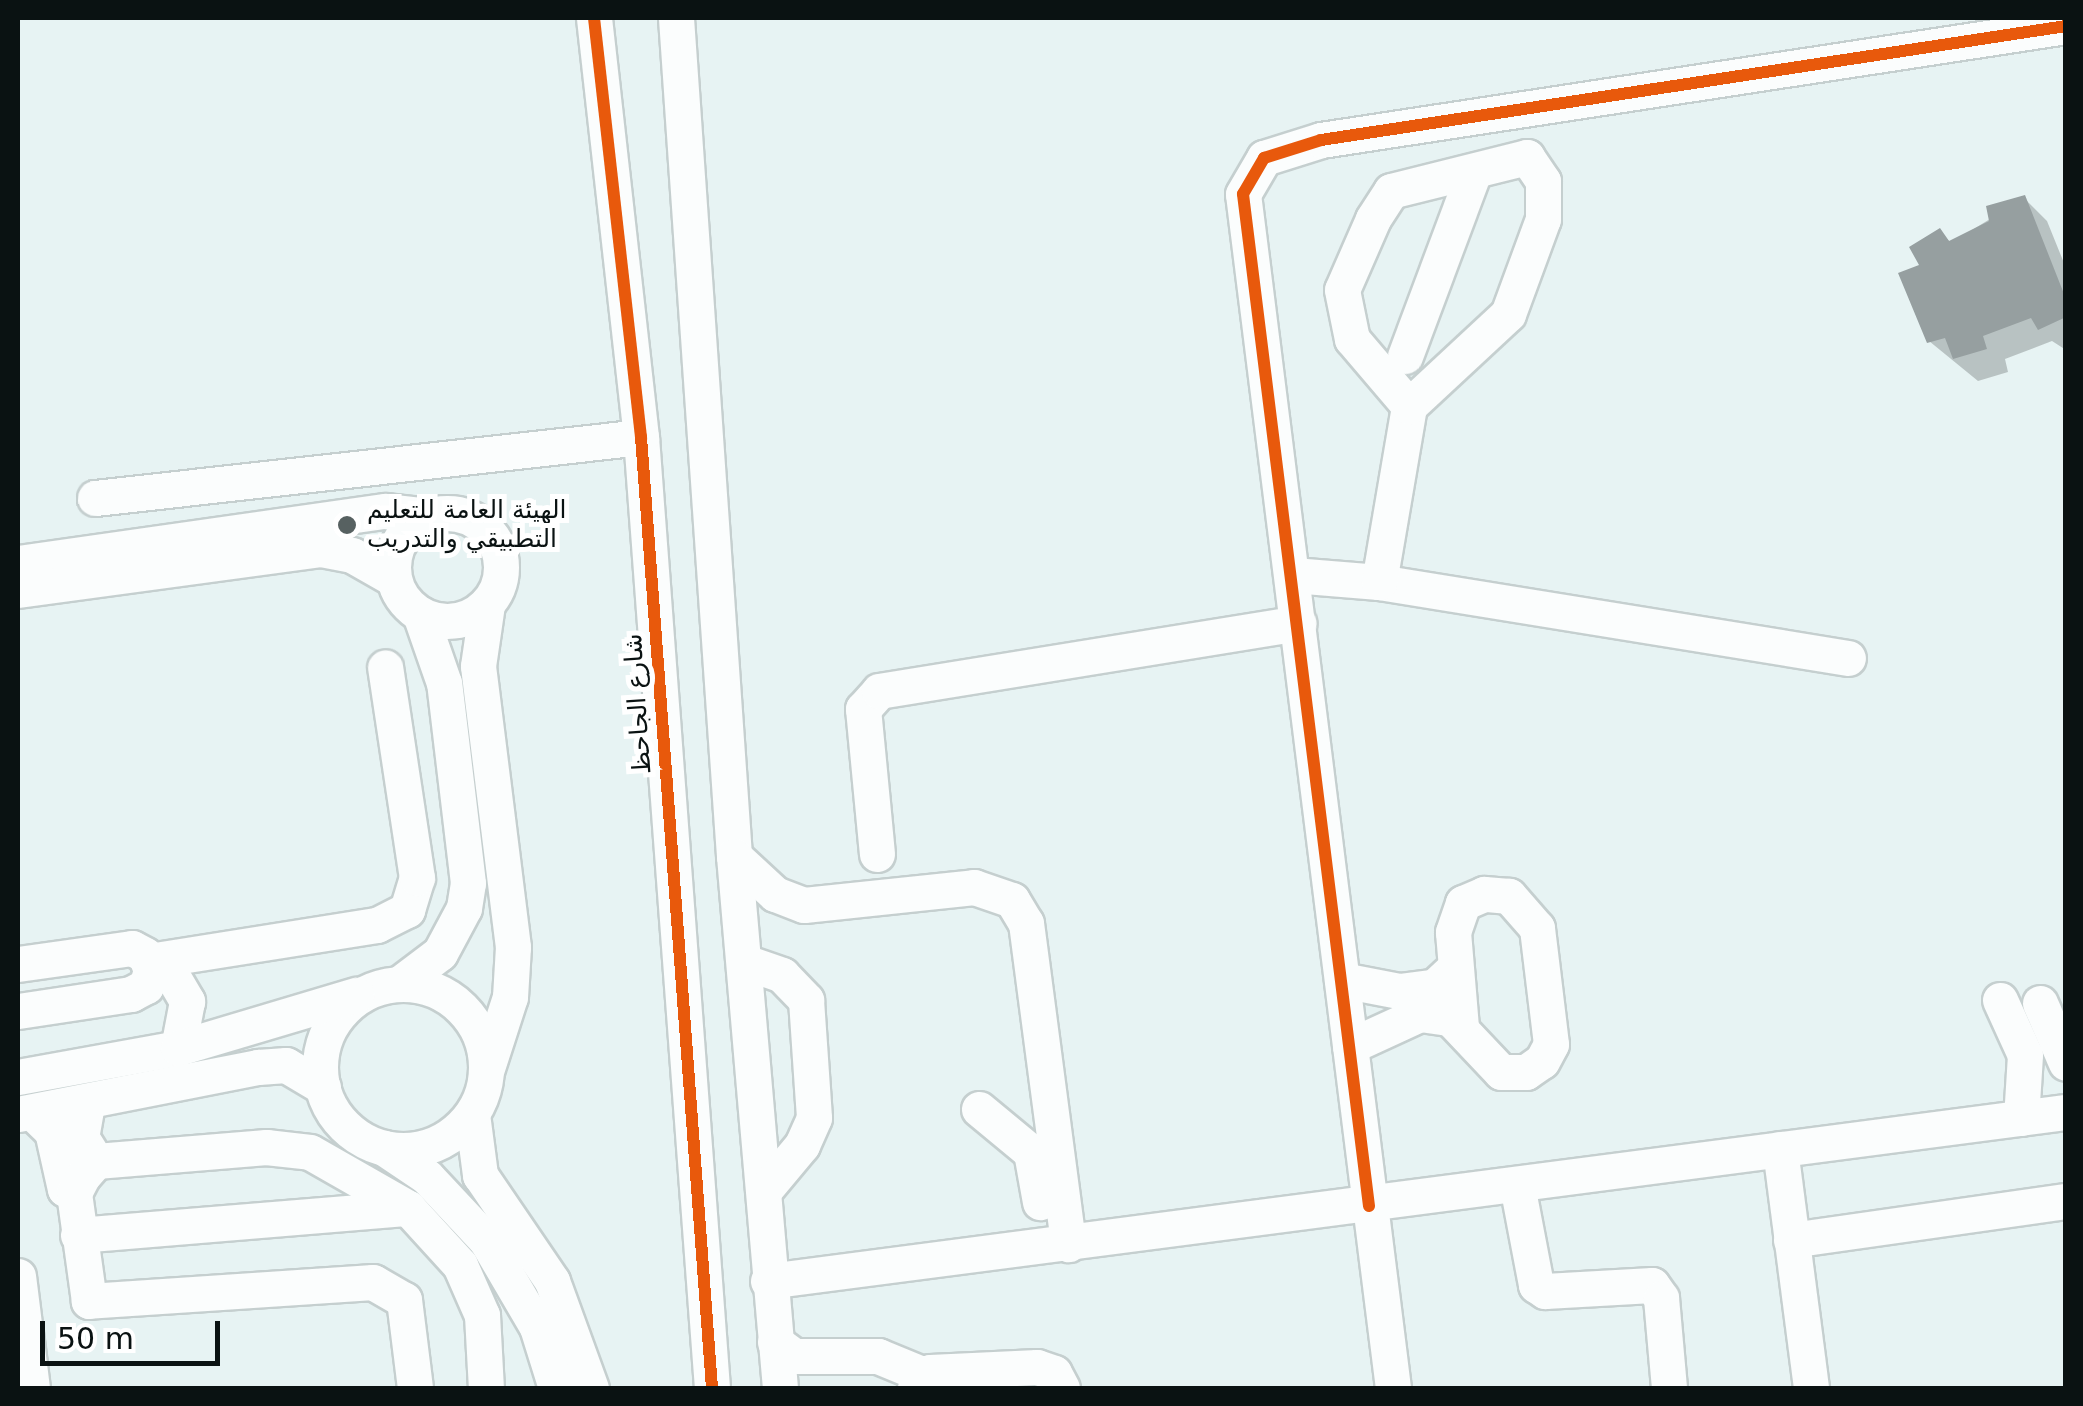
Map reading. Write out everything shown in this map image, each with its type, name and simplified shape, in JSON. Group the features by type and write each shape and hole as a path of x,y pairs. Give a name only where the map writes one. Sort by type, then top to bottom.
{"street":[{"name":"شارع الجاحظ","path":"594,18 641,437 712,1388"},
{"path":"676,18 734,856 767,1186 768,1281 780,1388"},
{"path":"1394,1388 1243,194 1264,158 1321,140 2066,26"},
{"path":"1379,582 1409,406 1461,364 1508,314 1544,219 1544,181 1527,157 1391,191 1373,219 1342,290 1352,340 1409,406"},
{"path":"1405,356 1474,170"},
{"path":"1363,351 1461,364"},
{"path":"95,498 641,437"},
{"path":"18,563 385,510 429,516 460,514 488,531 501,560 487,604 478,666 513,947 510,997 472,1114 480,1176 552,1281 591,1388"},
{"path":"394,579 396,548 429,516"},
{"path":"18,590 321,549 352,555 394,579 420,614 441,668 468,883 464,908 440,953 383,988 328,1032 323,1087"},
{"path":"1294,575 1379,582 1848,658"},
{"path":"420,614 462,620 487,604"},
{"path":"877,854 863,709 879,691 1299,624"},
{"path":"156,960 398,918 416,889 386,667"},
{"path":"400,767 430,769 454,755"},
{"path":"406,803 430,791 459,796"},
{"path":"734,856 775,894 804,905 974,887 1012,900 1026,923 1056,1144 1056,1246"},
{"path":"1350,1046 1420,1014 1450,1018 1501,1072 1526,1072 1542,1060 1551,1044 1537,928 1510,896 1484,894 1463,903 1453,932 1453,969 1461,1028"},
{"path":"18,964 124,947 156,960 188,1000 178,1048"},
{"path":"210,952 210,998 243,1030"},
{"path":"18,1011 139,991 150,978 156,960"},
{"path":"744,962 782,975 806,1000 814,1118 802,1144 767,1186"},
{"path":"1342,980 1399,991 1434,987 1453,969"},
{"path":"18,1077 178,1048 383,988 443,994 475,1025 487,1068"},
{"path":"2000,1000 2025,1054 2020,1118"},
{"path":"2040,1003 2066,1063"},
{"path":"25,1112 286,1065 323,1087 344,1125 426,1176 486,1240 523,1296 556,1388"},
{"path":"1056,1144 986,1103 1036,1161 1056,1246"},
{"path":"86,1104 81,1136 96,1161"},
{"path":"25,1112 52,1132 65,1189 74,1193"},
{"path":"768,1281 1369,1206 2066,1112"},
{"path":"383,1147 432,1144 472,1114"},
{"path":"96,1161 289,1147 408,1208 460,1264 482,1315 486,1388"},
{"path":"1780,1149 1811,1388"},
{"path":"96,1161 74,1193 89,1301 372,1282 404,1300 415,1388"},
{"path":"1517,1185 1536,1285 1544,1292 1652,1285 1661,1298 1670,1388"},
{"path":"1791,1240 2066,1200"},
{"path":"78,1235 408,1208"},
{"path":"18,1276 32,1388"},
{"path":"775,1342 794,1356 878,1356 919,1382 991,1378 1043,1367 1062,1388"}],"building":[{"path":"2025,195 2066,299 2066,317 2038,330 2031,318 1983,336 1987,349 1953,359 1945,338 1927,343 1898,273 1919,265 1909,247 1940,228 1949,241 1989,221 1986,206"}],"cycle path":[{"path":"594,18 641,437 712,1388"},
{"path":"1369,1206 1243,194 1264,158 1321,140 2066,26"}],"place":[{"name":"الهيئة العامة للتعليم التطبيقي والتدريب","path":"347,525"}]}
